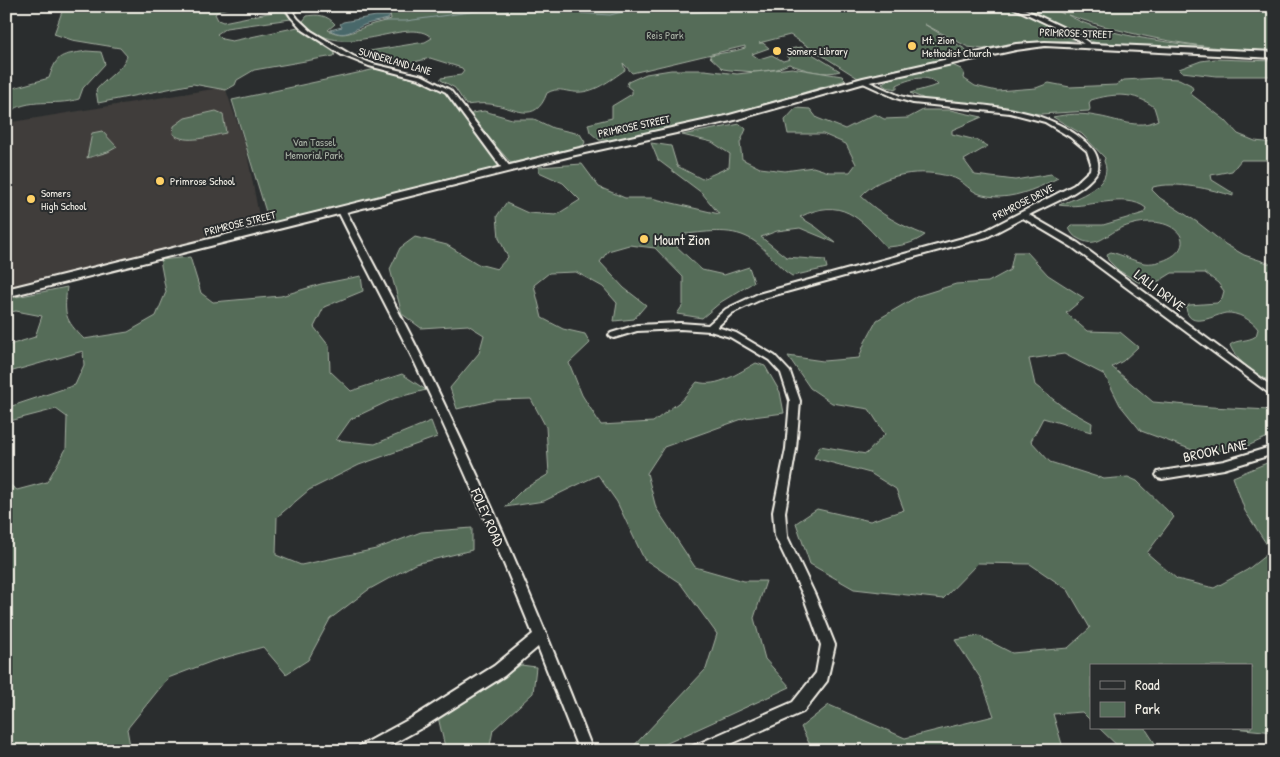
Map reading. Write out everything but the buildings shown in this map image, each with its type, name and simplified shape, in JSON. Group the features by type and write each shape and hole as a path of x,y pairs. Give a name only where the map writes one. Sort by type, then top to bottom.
{"main road":[{"name":"PRIMROSE STREET","path":"6,293 507,169 728,119 864,81 1026,45 1090,46 1274,56"}],"street":[{"path":"288,8 314,6"},
{"path":"1013,6 1076,35 1090,46"},
{"name":"SUNDERLAND LANE","path":"288,8 307,31 351,58 424,78 442,86 448,91 507,169"},
{"name":"PRIMROSE DRIVE","path":"710,328 729,311 761,296 984,234 1077,186 1094,171 1095,163 1090,150 1061,127 1010,111 913,101 898,97 864,81"},
{"name":"FOLEY ROAD","path":"342,210 419,362 540,637 586,751"},
{"name":"LALLI DRIVE","path":"1024,215 1076,245 1274,393"},
{"path":"614,335 637,328 710,328 733,335 772,358 785,372 794,401 791,449 779,512 781,536 828,645 822,676 798,707 698,751"},
{"name":"BROOK LANE","path":"1162,475 1224,466 1251,459 1274,450"},
{"path":"365,751 420,721 499,671 540,637"}],"shaded area":[{"name":"Primrose School","path":"225,87 246,148 261,226 6,287 6,123"}],"green space":[{"path":"64,6 236,6 220,10 215,14 218,20 223,22 283,10 291,19 226,28 217,34 222,39 232,41 298,27 335,53 334,56 254,70 237,80 235,85 226,90 193,84 98,103 96,90 118,70 127,56 120,48 72,40 54,34"},
{"name":"Reis Park","path":"373,6 421,11 440,6 844,6 853,12 847,6 1008,6 1075,40 1008,44 983,49 968,47 924,24 970,52 861,80 790,35 759,43 763,43 769,48 752,54 759,59 772,55 783,61 790,59 786,56 795,54 790,49 801,47 840,71 821,73 789,64 777,69 756,72 730,70 723,69 710,57 710,55 745,48 745,46 632,73 623,63 625,70 595,89 581,92 551,91 547,93 537,109 523,112 490,104 466,105 455,88 441,80 441,78 461,75 464,71 462,68 430,58 403,65 392,65 357,53 425,42 432,38 421,32 407,31 354,40 335,40 318,34 303,21 307,16 322,16 335,24 328,30 343,34 391,19 390,13"},
{"path":"1018,6 1047,6 1064,14 1052,6 1274,6 1274,51 1223,48 1170,41 1091,23 1068,15 1084,23 1125,35 1232,50 1233,52 1101,44 1087,40"},
{"path":"86,51 101,52 105,64 83,88 79,99 33,103 24,105 6,114 6,90 49,78 58,59 66,55"},
{"path":"1215,59 1274,61 1274,76 1216,76 1182,72 1179,69 1201,61"},
{"path":"952,65 961,69 964,73 963,78 975,86 997,91 1036,88 1049,83 1070,87 1116,85 1124,80 1179,79 1191,85 1193,89 1190,92 1192,95 1225,120 1238,134 1255,141 1274,143 1274,160 1241,160 1232,171 1211,175 1212,180 1233,193 1233,196 1204,188 1182,185 1162,185 1153,187 1152,190 1160,198 1197,222 1225,244 1244,255 1274,265 1274,383 1242,362 1230,345 1256,336 1258,329 1252,323 1244,317 1230,313 1203,320 1192,319 1188,314 1186,307 1189,305 1217,303 1222,298 1224,291 1218,283 1205,273 1172,273 1159,281 1149,283 1138,282 1118,270 1108,260 1107,254 1111,252 1144,263 1162,261 1169,258 1179,251 1181,246 1182,240 1176,230 1160,223 1145,222 1123,227 1095,242 1085,241 1072,233 1069,228 1072,225 1103,225 1144,213 1146,208 1137,203 1127,201 1069,206 1059,205 1092,190 1104,177 1106,170 1105,158 1082,134 1053,117 1085,114 1127,123 1142,124 1158,120 1154,107 1132,96 1116,95 1091,100 1089,111 1040,114 925,99 910,93 938,85 934,81 924,78 918,78 897,85 897,89 886,87 882,84 903,75"},
{"path":"792,68 842,76 846,80 729,115 614,140 599,140 590,132 588,124 612,118 612,106 632,94 632,90 627,86 628,82 646,74 671,70 705,70 737,74"},
{"name":"Van Tassel Memorial Park","path":"376,69 415,77 441,90 448,96 499,164 498,167 270,225 232,100"},
{"path":"796,108 810,109 817,118 845,129 875,114 884,119 908,118 923,110 950,110 982,117 952,130 952,134 976,140 988,146 964,160 975,175 1015,180 1051,174 1058,178 1023,193 1000,197 979,194 955,178 940,174 915,173 880,182 869,188 861,196 891,219 925,235 907,244 886,247 867,227 848,213 838,209 814,211 800,217 836,243 800,228 777,231 761,237 786,257 825,260 827,268 792,276 764,249 746,237 729,232 685,234 676,246 702,270 724,275 749,267 754,282 721,302 702,318 677,314 683,305 683,277 655,248 629,245 608,251 600,262 624,288 646,305 634,319 614,321 617,303 603,287 576,272 549,273 534,285 542,318 563,329 585,334 590,343 569,363 582,395 601,425 653,422 682,400 697,382 713,383 720,381 756,363 765,366 780,392 784,413 745,418 664,447 647,473 656,508 695,567 744,581 766,581 754,618 765,659 790,687 650,751 629,751 706,669 717,634 680,583 644,559 617,502 598,475 544,501 505,507 522,490 549,474 546,427 531,399 495,400 457,409 450,388 479,353 484,335 468,325 421,328 402,314 390,269 400,248 415,237 447,245 478,264 497,269 508,257 499,238 497,216 506,203 528,213 556,215 580,200 563,183 539,172 539,167 582,164 599,187 625,198 651,198 719,214 702,193 658,160 651,143 671,146 677,166 702,179 729,167 730,154 712,142 682,135 740,124 746,129 740,143 742,159 760,168 785,171 813,167 829,172 850,172 856,164 846,144 823,134 788,134 785,120"},
{"path":"216,111 223,114 226,133 206,138 191,139 185,139 173,134 174,126 185,118"},
{"path":"484,111 512,119 534,119 553,128 580,134 585,142 583,146 511,163 471,117 472,113"},
{"path":"102,131 117,147 108,152 87,158 92,133"},
{"path":"1014,252 1027,252 1048,275 1084,298 1066,313 1087,331 1120,332 1138,347 1123,361 1112,367 1153,402 1270,410 1274,413 1274,434 1241,449 1198,452 1141,431 1120,405 1105,375 1064,354 1029,359 1035,385 1063,407 1092,423 1091,432 1043,418 1031,441 1050,462 1104,479 1128,477 1137,481 1174,517 1147,553 1177,579 1214,588 1247,570 1271,551 1245,511 1233,477 1274,460 1274,732 1252,730 1252,664 1090,664 1090,720 1082,712 1053,714 1064,751 813,751 801,727 829,705 905,738 994,716 981,679 955,640 979,636 1012,653 1068,648 1090,628 1068,590 1030,564 978,563 943,599 854,589 810,564 796,523 817,509 870,521 904,510 896,489 870,473 814,458 820,446 866,454 885,434 869,409 832,403 810,388 788,356 823,361 859,358 877,320 918,296 956,284 988,282 1010,270"},
{"path":"190,257 201,293 213,302 281,296 321,284 361,276 363,291 324,307 314,327 329,346 330,371 351,391 402,374 426,390 395,398 351,419 336,440 375,444 431,421 437,437 359,465 309,490 277,517 276,555 301,565 376,549 421,532 472,528 472,550 415,564 368,590 330,619 308,660 286,674 263,647 213,661 168,678 127,729 131,751 6,751 6,482 17,490 47,482 66,449 67,417 56,409 6,422 6,408 75,385 84,365 83,351 6,373 6,346 35,337 42,316 16,311 6,313 6,299 67,287 67,316 72,326 84,339 128,332 156,316 166,292 160,260"},
{"path":"521,665 536,667 533,693 493,730 489,751 446,751 438,717"},
{"path":"1101,730 1146,730 1160,751 1123,751"}],"water":[{"path":"376,16 390,16 388,19 367,24 344,34 330,30 342,27 340,24 343,22"}],"waterway":[{"path":"383,21 406,21 484,10 515,9 610,15 626,11 658,10"},
{"path":"681,13 735,10"}],"place":[{"name":"Mt. Zion Methodist Church","path":"912,46"},
{"name":"Somers Library","path":"777,51"},
{"name":"Primrose School","path":"160,181"},
{"name":"Somers High School","path":"31,199"},
{"name":"Mount Zion","path":"644,239"}]}
